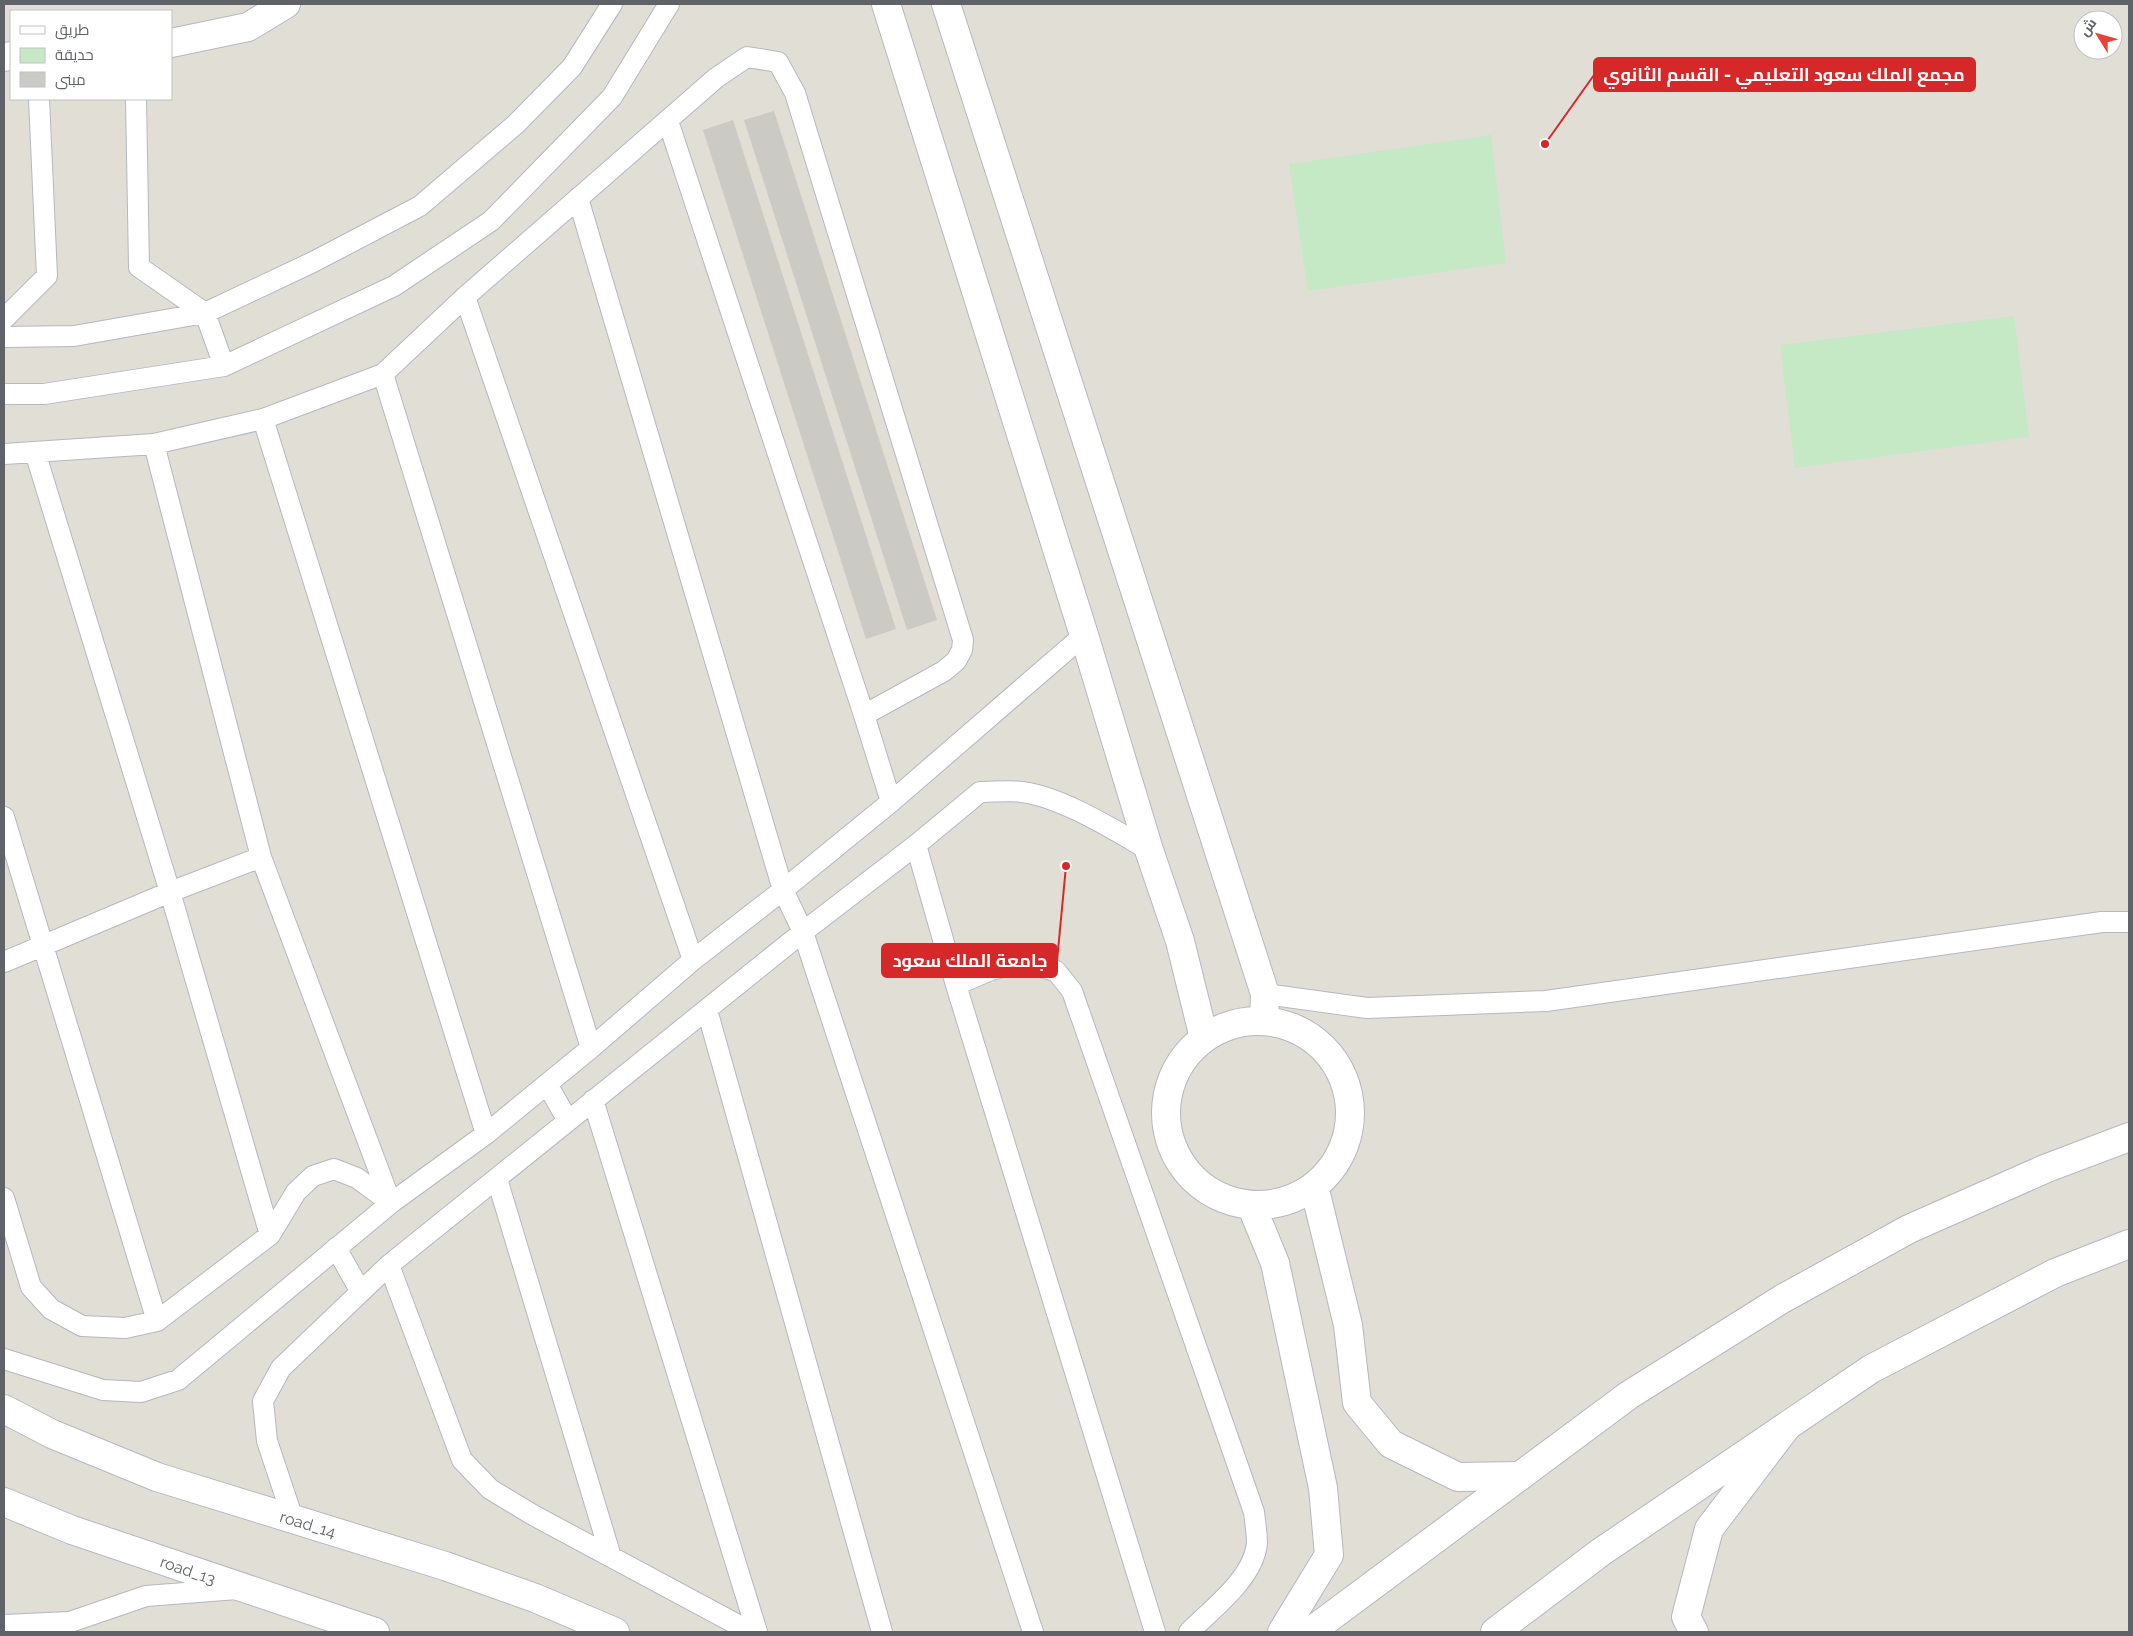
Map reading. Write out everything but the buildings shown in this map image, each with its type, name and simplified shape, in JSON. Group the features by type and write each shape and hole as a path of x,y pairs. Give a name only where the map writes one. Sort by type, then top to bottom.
{"street":[{"path":"172,43 248,27 286,4"},
{"path":"886,4 1084,635 1149,850 1180,941 1204,1038"},
{"path":"946,4 1264,1007 1292,1027 1320,1043 1331,1055 1347,1086 1350,1115 1349,1131 1338,1161 1314,1186 1303,1194 1273,1204 1250,1205 1226,1200 1198,1184 1178,1160 1169,1138 1166,1113 1169,1089 1188,1053 1204,1038 1228,1026 1244,1022 1264,1007"},
{"path":"1310,1632 1547,1454 1629,1395 1782,1299 1909,1230 2047,1168 2129,1137"},
{"path":"1314,1186 1348,1325 1357,1403 1391,1444 1458,1477 1520,1476"},
{"path":"1250,1205 1275,1264 1322,1488 1329,1555 1282,1632"},
{"path":"1495,1632 1601,1552 1871,1369 2055,1273 2129,1244"},
{"name":"road_14","path":"4,1409 52,1434 157,1477 499,1585 615,1632"},
{"path":"1685,1627 1709,1529 1789,1423"},
{"name":"road_13","path":"4,1502 72,1530 375,1632"}],"lane":[{"path":"4,337 74,336 205,313 313,262 420,206 516,124 572,67 612,4"},
{"path":"4,394 44,394 224,366 394,286 491,221 612,97 669,4"},
{"path":"4,454 154,444 263,419 383,374 465,298 716,78 747,57 778,62 794,93 963,640 962,650 956,661 944,670 864,715"},
{"path":"4,319 47,276 39,100"},
{"path":"136,100 139,267 205,313 224,366"},
{"path":"668,121 891,802"},
{"path":"578,198 783,890 803,932 1033,1632"},
{"path":"465,298 693,960"},
{"path":"383,374 591,1048"},
{"path":"263,419 486,1134"},
{"path":"154,444 261,857 391,1203"},
{"path":"35,452 170,892 270,1235"},
{"path":"4,1359 103,1390 140,1392 178,1380 391,1203 486,1134 591,1048 693,960 891,802 1084,635"},
{"path":"293,1519 267,1442 263,1401 281,1368 390,1265 980,792 1023,792 1055,801 1149,850"},
{"path":"4,817 157,1321"},
{"path":"916,845 956,985 1155,1632"},
{"path":"4,962 170,892 261,857"},
{"path":"1264,1007 1366,1008 1546,1001 2102,922 2129,922"},
{"path":"956,985 991,970 1022,962 1056,971 1072,991 1254,1512 1257,1544 1251,1564 1239,1583 1189,1632"},
{"path":"707,1010 882,1632"},
{"path":"547,1084 568,1121"},
{"path":"594,1100 757,1632"},
{"path":"4,1198 31,1287 51,1309 82,1326 125,1328 157,1321 270,1235 296,1192 313,1176 334,1169 358,1178 391,1203"},
{"path":"497,1179 611,1557"},
{"path":"336,1248 361,1292"},
{"path":"390,1265 462,1460 490,1489 534,1515 751,1632"},
{"path":"4,1625 70,1622 146,1596 244,1589"}],"shaded area":[{"path":"4,4 2129,4 2129,1632 4,1632"}],"green space":[{"path":"1491,135 1506,263 1308,291 1289,164"},
{"path":"2014,316 2029,437 1795,468 1780,345"}],"place":[{"name":"مجمع الملك سعود التعليمي - القسم الثانوي","path":"1545,144"},
{"name":"جامعة الملك سعود","path":"1066,866"}]}
